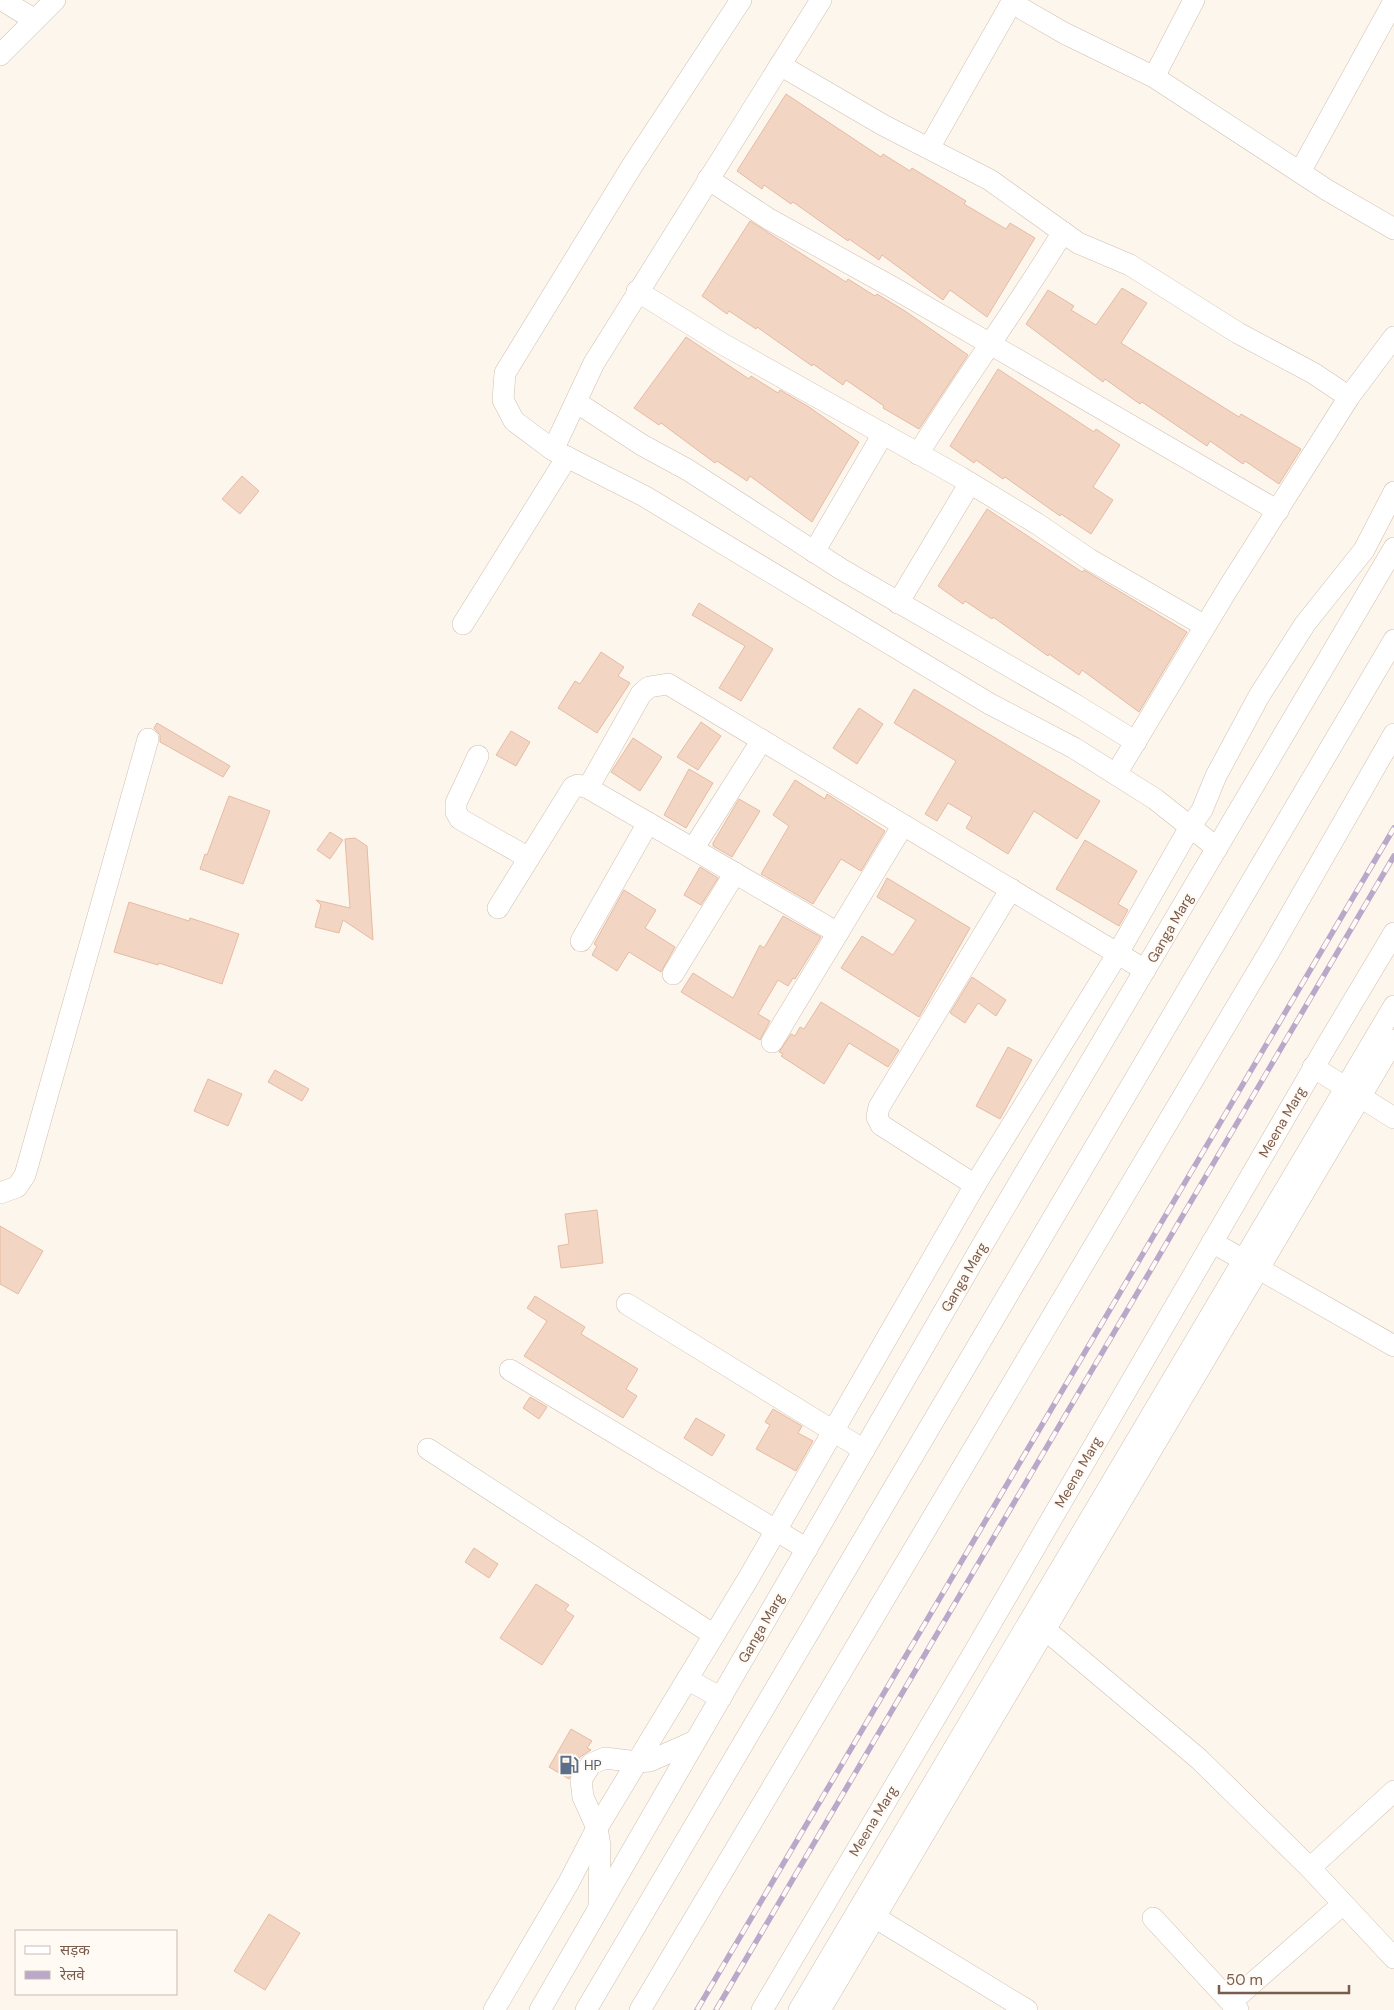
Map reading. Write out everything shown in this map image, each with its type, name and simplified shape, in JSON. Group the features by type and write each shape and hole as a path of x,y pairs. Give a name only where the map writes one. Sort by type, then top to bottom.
{"street":[{"path":"2,0 34,20"},
{"path":"0,55 55,0"},
{"path":"741,0 632,166 505,373 503,400 514,421 560,454 644,496 990,704 1074,748 1155,799 1217,848"},
{"path":"463,624 560,454 576,402 594,363 821,0"},
{"path":"1154,77 1194,0"},
{"path":"929,148 1012,1 1064,33 1154,77 1300,172 1394,229"},
{"path":"1300,172 1394,1"},
{"path":"780,65 883,125 990,180 1078,243 1130,265 1238,332 1313,373 1349,398"},
{"path":"708,179 769,219 892,287 1278,511"},
{"path":"918,454 958,388 990,344 1063,232"},
{"path":"637,292 721,343 970,483 1089,559 1205,626"},
{"path":"1116,774 1205,626 1349,398 1394,337"},
{"path":"576,402 642,445 688,470 814,552 1136,742"},
{"path":"814,552 883,434"},
{"path":"898,602 970,483"},
{"path":"494,2010 569,1882 597,1828 714,1635 976,1185 1118,954 1190,826 1202,810 1216,776 1259,696 1305,624 1364,550 1394,492"},
{"name":"Ganga Marg","path":"540,2010 864,1450 1394,548"},
{"path":"586,2010 1394,640"},
{"path":"588,788 641,694 649,687 658,684 668,684 1145,970"},
{"path":"640,2010 1266,956 1394,734"},
{"path":"0,1193 17,1186 25,1176 148,739"},
{"path":"693,849 762,740"},
{"path":"478,756 456,803 456,812 460,819 528,858"},
{"path":"498,908 573,786 578,785 588,788 838,933"},
{"path":"581,941 648,823"},
{"path":"772,1042 903,824"},
{"path":"673,974 735,873"},
{"path":"976,1185 881,1125 877,1117 879,1108 1011,890"},
{"name":"Meena Marg","path":"762,2010 972,1654 1313,1067 1394,933"},
{"path":"820,2010 868,1913 1353,1092 1394,1006"},
{"path":"1353,1092 1394,1040"},
{"path":"1313,1067 1394,1118"},
{"path":"1212,1242 1394,1346"},
{"path":"627,1304 864,1450"},
{"path":"510,1370 807,1549"},
{"path":"428,1449 714,1635"},
{"path":"1038,1624 1200,1759 1310,1868 1394,1958"},
{"path":"687,1679 721,1698"},
{"path":"600,1908 600,1846 597,1828 583,1797 581,1780 591,1764 605,1758 637,1762 650,1760 695,1741"},
{"path":"1310,1868 1394,1791"},
{"path":"1153,1918 1235,2006 1343,1904"},
{"path":"799,2010 868,1913"},
{"path":"868,1913 1027,2010"}],"building":[{"path":"786,94 881,157 883,154 910,171 912,168 966,201 964,204 1006,229 1010,223 1035,238 987,317 950,290 943,300 882,255 879,260 849,239 848,241 793,202 791,204 764,185 762,189 737,171"},
{"path":"750,221 846,282 848,279 875,296 877,294 905,311 968,355 919,429 883,408 884,406 846,380 843,385 813,364 812,366 757,327 756,329 729,311 727,314 702,296"},
{"path":"1122,288 1147,303 1121,343 1239,417 1241,414 1301,449 1279,484 1245,461 1243,464 1210,441 1207,446 1142,402 1140,404 1105,379 1103,382 1026,324 1048,290 1074,306 1071,310 1096,325"},
{"path":"686,337 749,379 751,376 778,393 780,390 809,407 859,442 812,522 750,476 747,481 717,461 715,463 661,423 659,425 634,408"},
{"path":"998,369 1094,432 1096,429 1120,445 1093,487 1113,500 1091,534 1061,514 1060,516 1005,477 1003,479 976,460 974,463 950,446"},
{"path":"242,476 259,491 240,514 222,499"},
{"path":"987,509 1082,572 1084,570 1187,632 1139,712 1082,670 1079,675 1049,654 1048,656 993,617 992,619 965,601 963,604 938,586"},
{"path":"699,603 773,649 741,701 719,688 745,646 692,615"},
{"path":"601,652 624,667 618,676 630,683 597,733 558,708 575,681 580,684"},
{"path":"914,689 1100,801 1077,839 1034,811 1008,854 966,828 972,817 948,803 937,821 925,814 956,761 894,723"},
{"path":"859,708 883,724 857,764 833,748"},
{"path":"701,722 721,736 698,770 677,757"},
{"path":"157,723 230,766 223,777 160,742 160,735 154,728"},
{"path":"511,731 530,742 516,766 496,755"},
{"path":"633,738 662,757 640,791 611,772"},
{"path":"689,769 713,783 686,828 664,815"},
{"path":"795,780 825,799 827,794 885,831 861,871 841,859 813,904 761,874 789,826 773,815"},
{"path":"229,796 270,811 243,884 200,869"},
{"path":"739,799 760,811 732,857 713,846 713,843"},
{"path":"330,832 343,840 330,859 317,850"},
{"path":"355,838 367,846 373,940 343,920 339,933 315,927 321,905 316,900 350,908 345,839"},
{"path":"1085,840 1137,871 1118,904 1128,910 1119,926 1056,889"},
{"path":"700,867 718,878 701,905 684,895"},
{"path":"887,878 970,928 919,1017 841,968 862,936 893,955 916,920 877,897"},
{"path":"624,890 656,910 645,928 675,947 661,972 629,952 617,971 592,955 597,946 594,944"},
{"path":"129,902 189,921 190,918 239,934 222,984 159,963 158,965 114,952"},
{"path":"783,916 821,937 795,979 793,978 788,986 778,980 758,1014 770,1021 760,1040 681,992 693,973 733,998 760,945 764,948"},
{"path":"972,977 1006,1000 996,1016 978,1003 965,1023 950,1013"},
{"path":"821,1002 899,1050 888,1067 849,1043 824,1084 781,1056 783,1054 779,1052 791,1034 795,1036 800,1027 804,1029"},
{"path":"1008,1047 1032,1060 1000,1119 976,1106"},
{"path":"275,1070 309,1089 302,1101 268,1082"},
{"path":"208,1079 242,1094 228,1126 194,1111"},
{"path":"597,1210 603,1263 561,1268 558,1246 569,1244 565,1214"},
{"path":"0,1226 43,1251 18,1294 0,1284"},
{"path":"535,1296 585,1327 581,1334 638,1369 626,1389 637,1396 623,1418 524,1356 547,1321 527,1308"},
{"path":"530,1397 547,1407 539,1419 523,1408"},
{"path":"773,1409 802,1426 798,1433 813,1441 796,1471 756,1449 770,1425 765,1422"},
{"path":"696,1418 725,1435 712,1456 684,1438"},
{"path":"474,1548 498,1564 489,1578 465,1562"},
{"path":"536,1584 569,1605 565,1610 574,1616 542,1665 500,1638"},
{"path":"571,1729 592,1741 587,1748 591,1750 580,1757 569,1779 549,1767"},
{"path":"269,1914 300,1933 265,1990 234,1971"}],"railway":[{"path":"697,2010 1394,828"},
{"path":"716,2010 1394,856"}],"place":[{"name":"HP","path":"569,1765"}]}
